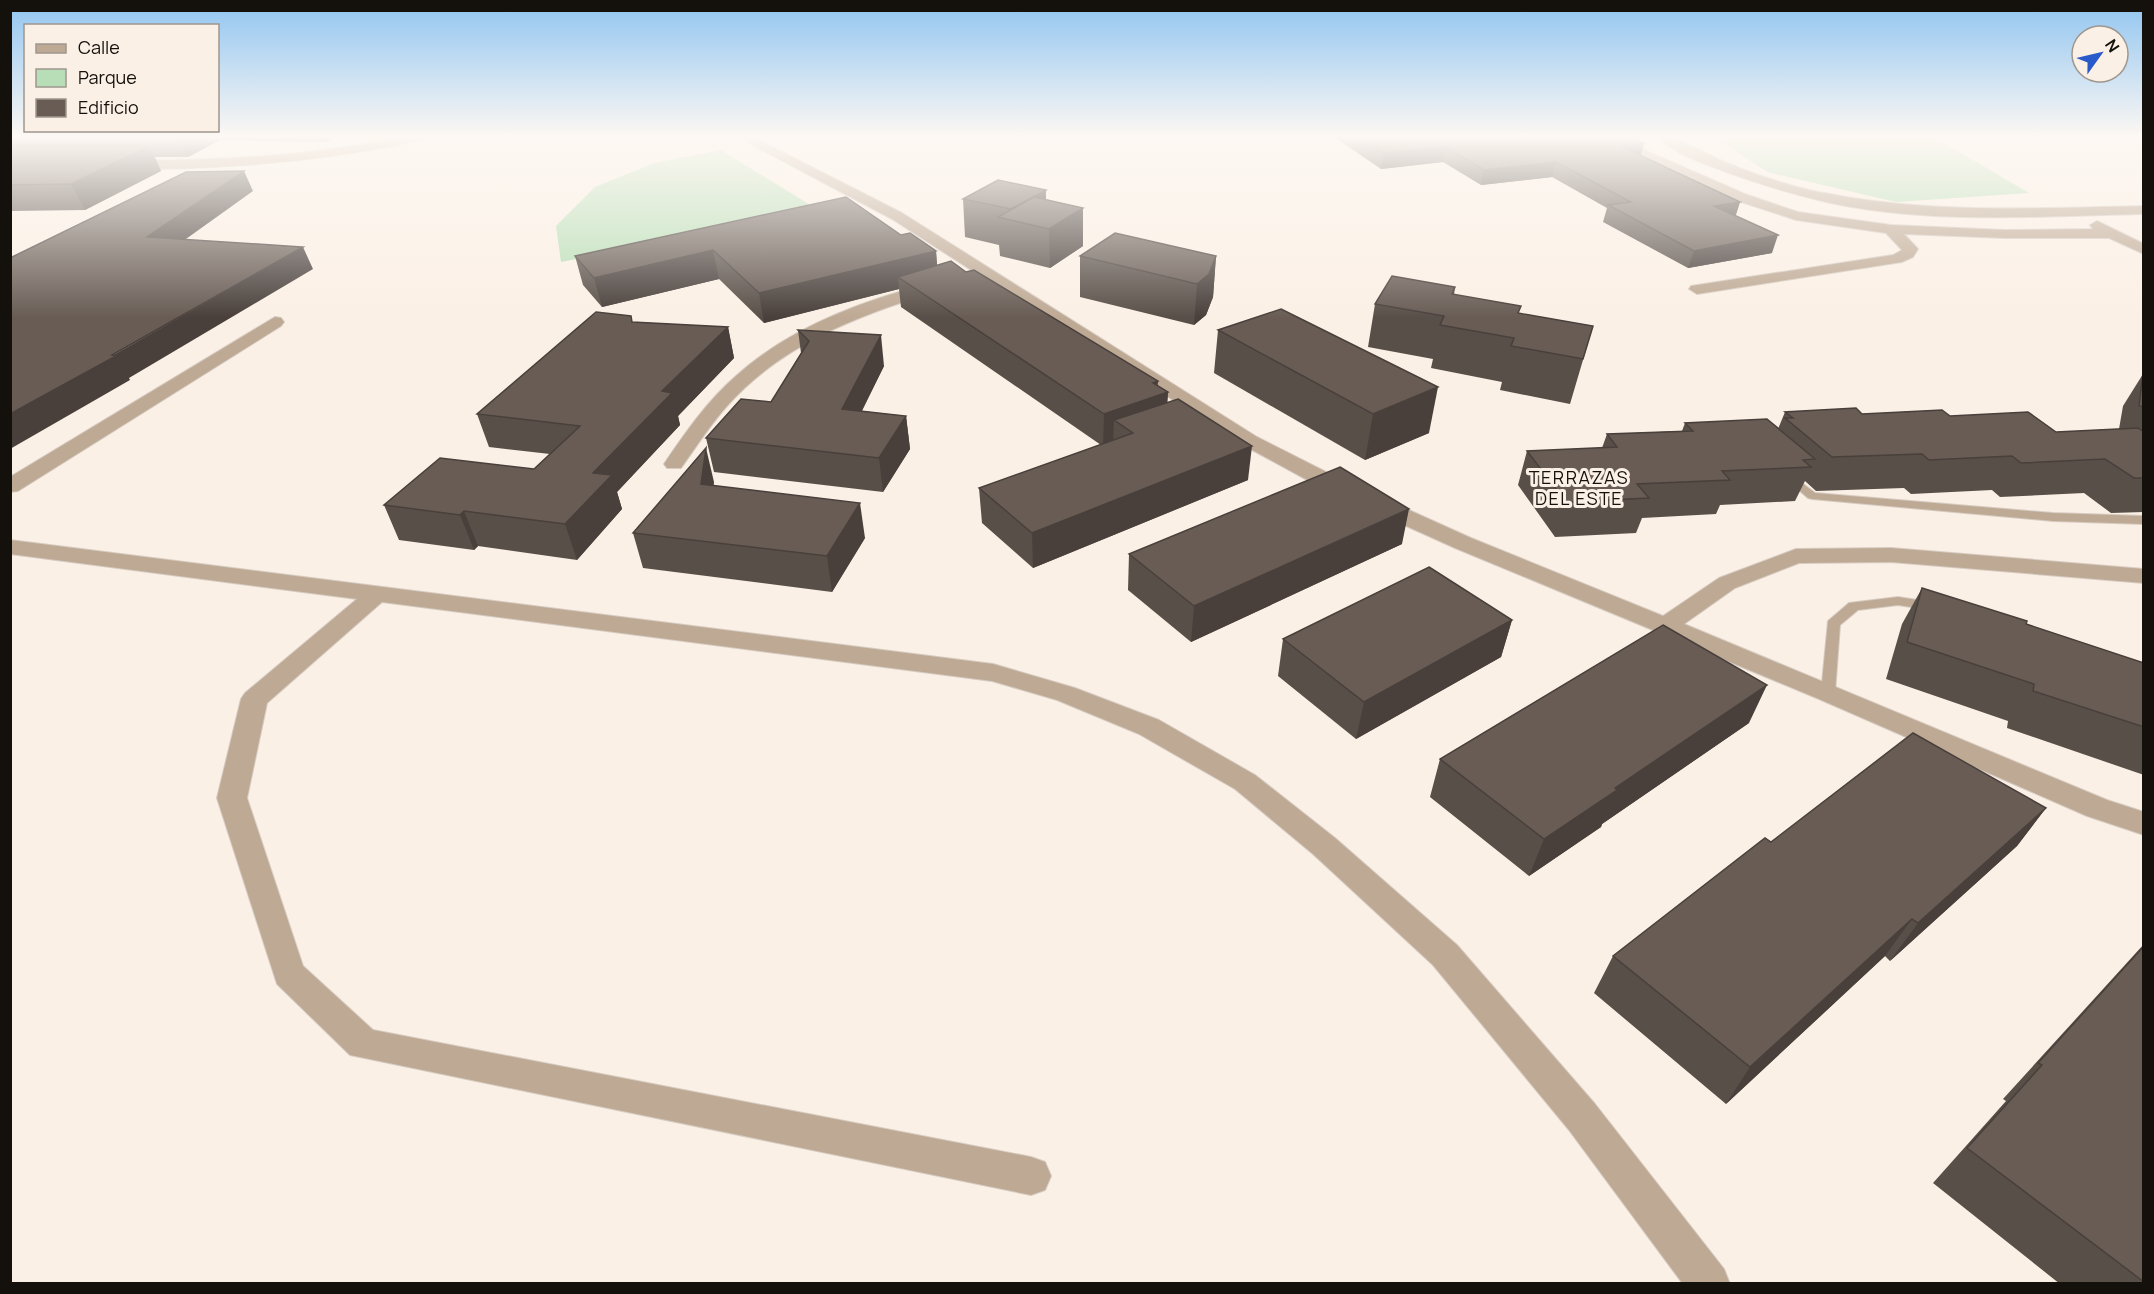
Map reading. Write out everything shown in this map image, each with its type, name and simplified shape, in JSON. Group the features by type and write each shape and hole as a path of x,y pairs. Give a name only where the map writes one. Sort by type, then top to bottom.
{"street":[{"path":"865,197 967,278 1212,414 1250,441 1330,483 1463,543 1828,693 2097,808 2144,824"},
{"path":"1744,197 1773,210 1842,224 1891,229 2005,234 2113,233"},
{"path":"1826,197 1882,209 1949,213 2144,210"},
{"path":"2070,211 2144,250"},
{"path":"1696,289 1896,259 1908,254 1910,249 1891,229"},
{"path":"674,464 722,400 755,371 794,343 836,319 967,278"},
{"path":"10,486 275,322"},
{"path":"10,547 375,596 993,673 1066,694 1149,727 1245,782 1324,846 1445,955 1582,1117 1709,1284"},
{"path":"1665,626 1727,583 1796,556 1891,555 2144,576"},
{"path":"375,596 254,699 232,798 289,974 363,1044 1031,1176"}],"lane":[{"path":"1189,422 1212,414"},
{"path":"1779,466 1812,496 2053,517 2144,520"},
{"path":"1828,693 1833,624 1854,606 1898,602 1942,608"}],"green space":[{"path":"585,197 798,197 820,211 561,262 556,226"},
{"path":"1876,197 1964,197 1896,202"}],"building":[{"path":"134,197 205,197 147,237 303,247 112,355 116,356 10,414 10,258"},
{"path":"844,197 901,235 910,233 936,251 759,293 713,250 594,278 575,256"},
{"path":"966,197 1032,197 1011,209 963,199"},
{"path":"1033,197 1083,208 1049,229 998,217"},
{"path":"1622,197 1730,197 1740,202 1714,206 1778,235 1694,251 1608,205 1631,202"},
{"path":"1115,233 1216,256 1209,274 1197,284 1080,256"},
{"path":"951,261 966,272 974,270 1158,381 1153,383 1168,392 1104,414 898,277"},
{"path":"1392,276 1455,287 1452,294 1521,306 1518,313 1593,326 1583,359 1511,346 1514,338 1440,325 1444,316 1375,304"},
{"path":"1281,309 1438,387 1373,414 1218,330"},
{"path":"596,312 631,316 632,322 728,327 662,391 672,393 593,473 612,475 565,524 464,511 460,515 384,505 440,458 534,469 580,426 477,414"},
{"path":"798,330 881,335 842,409 906,416 879,458 706,438 741,399 771,402 809,341"},
{"path":"2144,373 2144,407 2139,406"},
{"path":"1178,399 1252,446 1032,533 979,488 1133,433 1114,420"},
{"path":"1856,408 1862,414 1942,410 1950,416 2028,412 2056,432 2138,428 2144,432 2144,478 2134,478 2105,459 2021,463 2012,456 1929,460 1922,454 1832,457 1785,418 1793,418 1785,412"},
{"path":"1767,419 1815,459 1803,460 1811,467 1722,471 1730,480 1637,484 1649,498 1566,502 1527,451 1617,447 1607,434 1693,431 1685,423"},
{"path":"706,448 701,484 860,503 827,556 633,533"},
{"path":"1340,467 1409,509 1194,606 1129,554"},
{"path":"1429,567 1512,620 1364,702 1283,639"},
{"path":"1922,588 2027,621 2026,624 2144,663 2144,727 2033,691 2034,684 1907,642"},
{"path":"1663,625 1767,685 1544,839 1440,759"},
{"path":"1913,733 2046,808 1918,923 1912,919 1750,1067 1613,956 1765,838 1771,842"},
{"path":"2144,946 2144,1282 1967,1148 2042,1065 2038,1063"}],"district":[{"name":"TERRAZAS DEL ESTE","path":"1579,487"}]}
